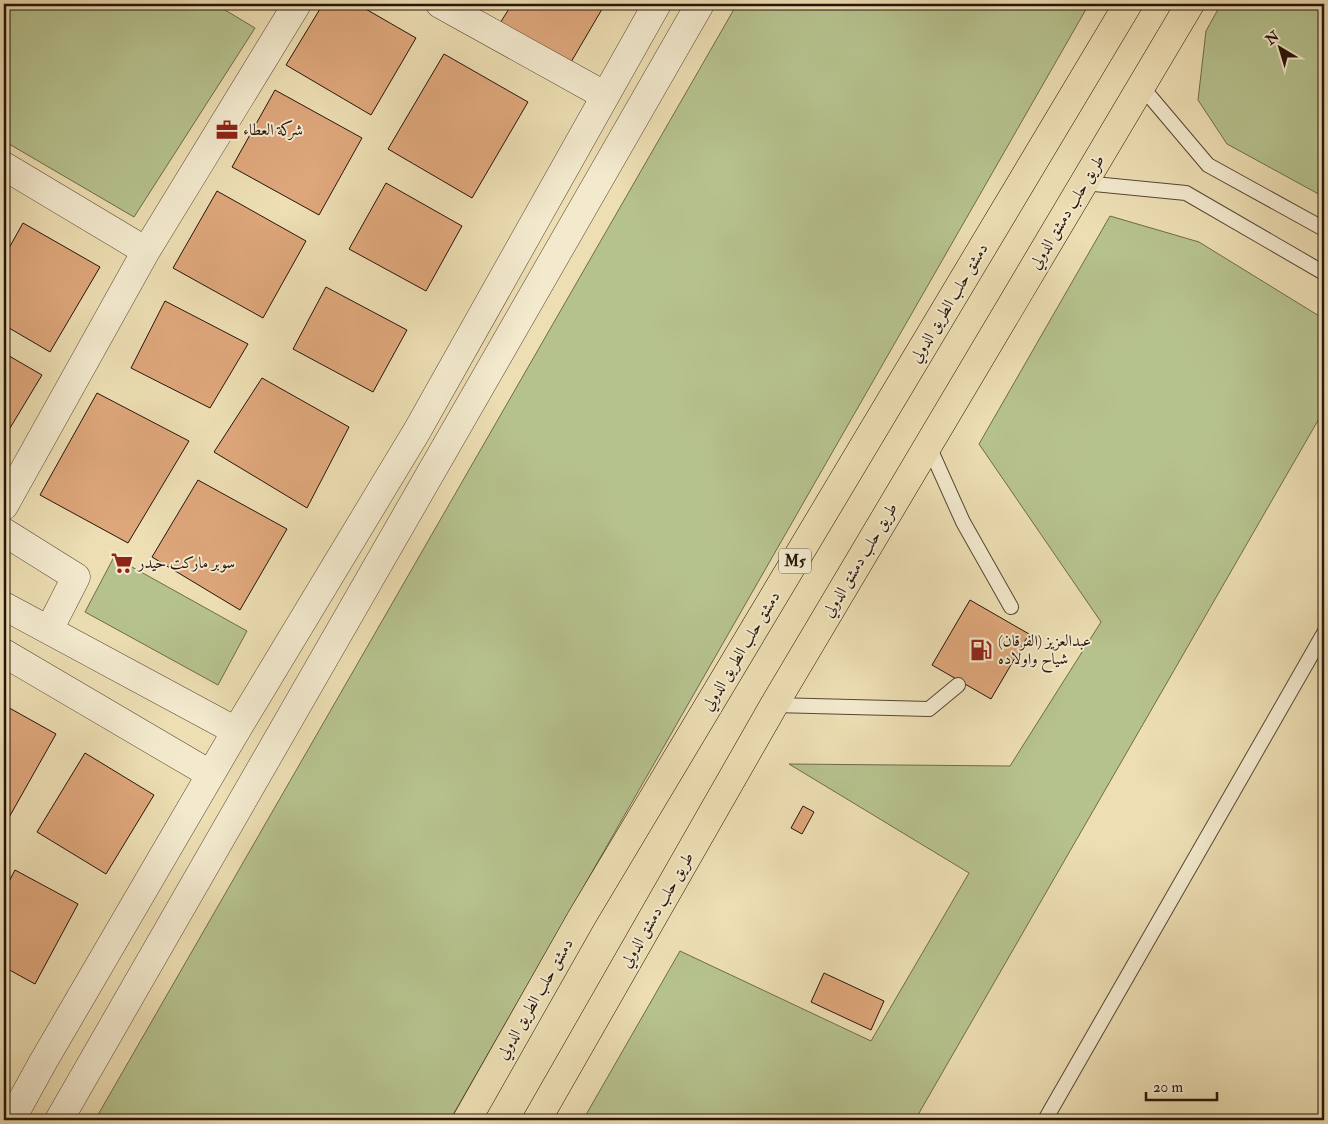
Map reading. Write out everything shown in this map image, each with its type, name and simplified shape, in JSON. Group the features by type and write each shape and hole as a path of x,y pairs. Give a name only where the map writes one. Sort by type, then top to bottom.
{"highway":[{"name":"دمشق حلب الطريق الدولي","path":"467,1120 582,917 1128,4"},
{"name":"طريق حلب دمشق الدولي","path":"537,1120 774,705 1190,4"}],"street":[{"path":"4,506 146,251 297,4"},
{"path":"440,4 604,95"},
{"path":"11,1120 210,774 417,431 656,4"},
{"path":"59,1120 700,4"},
{"path":"4,166 146,251"},
{"path":"4,532 76,577 49,630"},
{"path":"4,606 236,731"},
{"path":"4,652 210,774"}],"lane":[{"path":"1142,87 1208,165 1324,229"},
{"path":"1084,183 1186,193 1324,273"},
{"path":"928,444 963,522 1011,607"},
{"path":"1045,1120 1324,633"},
{"path":"774,705 929,709 958,685"}],"green space":[{"path":"4,4 215,4 255,28 134,217 4,141"},
{"path":"737,4 1089,4 450,1120 95,1120"},
{"path":"1221,4 1324,4 1324,197 1227,144 1198,100 1206,31"},
{"path":"1110,216 1199,242 1324,319 1324,410 915,1120 583,1120 680,951 871,1041 969,873 789,764 1010,766 1101,622 979,444"},
{"path":"114,557 247,631 218,685 85,612"}],"building":[{"path":"323,4 357,4 416,38 371,115 286,65"},
{"path":"512,4 605,4 567,69 497,28"},
{"path":"444,54 528,102 472,198 388,149"},
{"path":"275,90 362,138 319,215 232,167"},
{"path":"386,183 462,226 426,291 349,249"},
{"path":"217,191 306,241 263,318 173,268"},
{"path":"23,223 100,267 50,352 4,325 4,257"},
{"path":"326,287 407,330 373,392 293,349"},
{"path":"165,301 248,344 210,408 131,368"},
{"path":"4,353 42,375 4,438"},
{"path":"262,378 349,427 307,508 214,452"},
{"path":"97,393 189,441 128,543 40,495"},
{"path":"198,480 287,529 240,610 152,557"},
{"name":"(الفرقان) عبدالعزيز شياح واولاده","path":"970,600 1029,634 991,699 932,665"},
{"path":"4,705 56,734 7,821 4,819"},
{"path":"85,753 154,795 106,874 37,832"},
{"path":"803,806 814,812 802,834 791,828"},
{"path":"15,870 78,904 35,984 4,967 4,891"},
{"path":"824,973 884,1001 871,1030 811,1002"}],"place":[{"name":"شركة العطاء","path":"227,130"},
{"name":"سوبر ماركت حيدر","path":"122,563"},
{"name":"(الفرقان) عبدالعزيز شياح واولاده","path":"981,650"}]}
